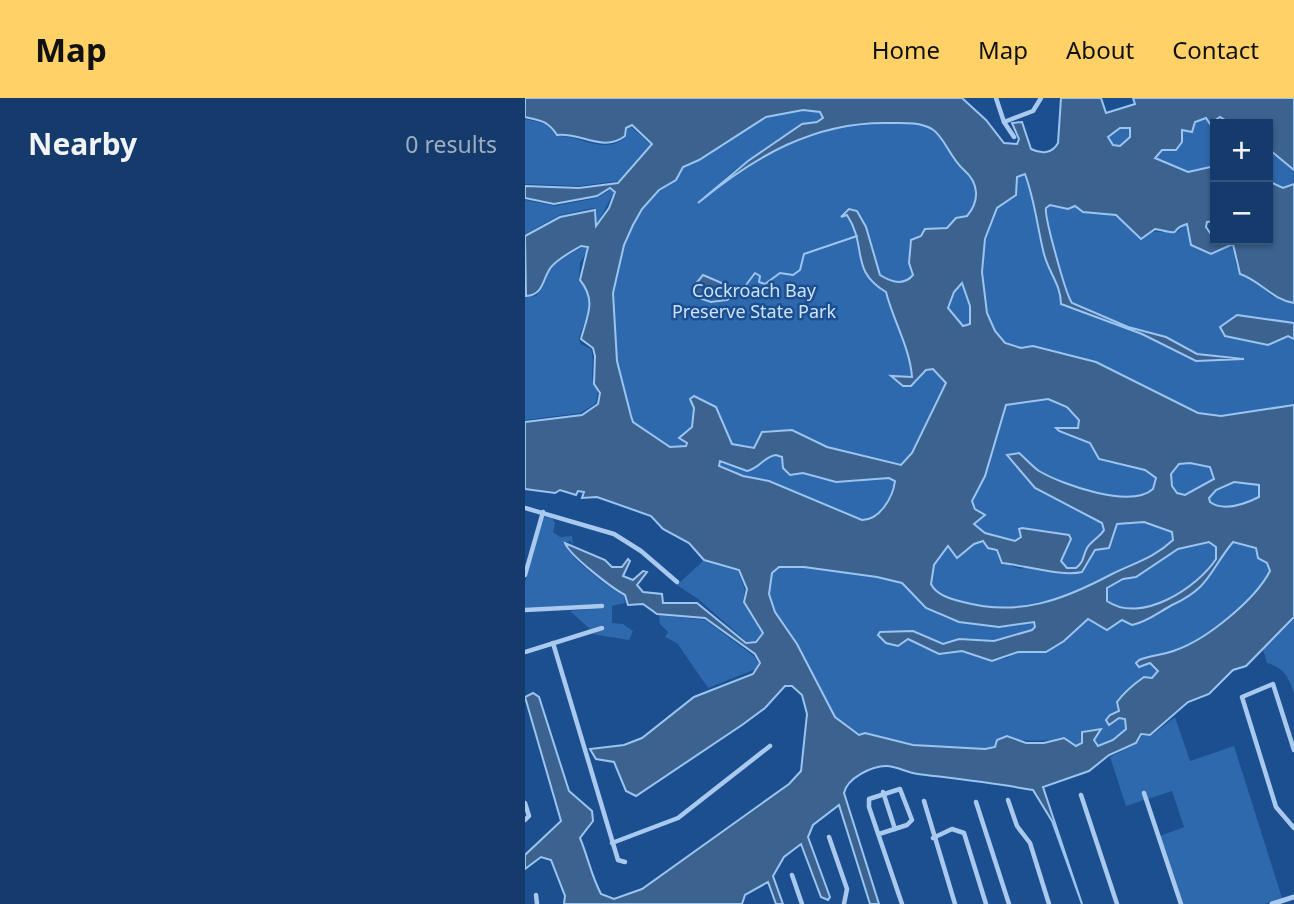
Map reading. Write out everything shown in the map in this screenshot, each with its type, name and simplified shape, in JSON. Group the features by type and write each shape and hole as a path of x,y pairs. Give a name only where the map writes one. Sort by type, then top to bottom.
{"street":[{"path":"996,98 1004,122 1014,137"},
{"path":"1004,122 1033,111 1041,98"},
{"path":"525,508 614,534 641,551 677,582"},
{"path":"525,575 543,513"},
{"path":"525,610 601,606"},
{"path":"525,652 602,628"},
{"path":"553,643 612,843 618,860 625,862"},
{"path":"1294,750 1273,684 1242,697 1276,807 1294,828"},
{"path":"612,843 678,818 770,746"},
{"path":"879,834 912,820 900,789 883,792 869,799 879,834 902,904"},
{"path":"883,792 895,829"},
{"path":"1144,793 1181,904"},
{"path":"1081,795 1117,904"},
{"path":"1008,800 1017,826 1030,843 1049,904"},
{"path":"924,801 955,904"},
{"path":"976,802 1009,904"},
{"path":"525,803 527,818"},
{"path":"933,838 952,829 964,833 986,904"},
{"path":"829,837 847,889 844,904"},
{"path":"792,875 802,904"},
{"path":"535,895 537,904"},
{"path":"1272,904 1294,897"}],"green space":[{"name":"Cockroach Bay Preserve State Park","path":"803,110 820,112 823,118 817,122 802,124 733,171 713,190 795,140 838,127 889,123 911,123 936,131 975,186 976,198 967,216 956,218 947,228 925,233 913,241 909,247 913,275 902,282 880,275 861,216 847,215 857,237 864,267 875,284 886,292 904,345 912,377 900,378 916,383 926,370 933,369 946,383 912,453 901,465 827,447 792,430 766,430 754,448 732,444 716,407 694,396 692,427 682,434 686,446 670,447 633,422 631,416 617,361 613,293 624,245 633,225 642,209 683,167 699,160 766,117"},
{"path":"1207,118 1210,123 1210,167 1188,172 1155,158 1162,150 1182,142 1182,130 1193,130 1195,122"},
{"path":"525,119 546,124 557,136 601,145 618,142 626,137 627,129 631,127 650,144 618,181 579,186 525,184"},
{"path":"1120,128 1130,128 1130,137 1120,146 1113,145 1108,138"},
{"path":"1273,149 1294,170 1294,184 1287,187 1275,185"},
{"path":"1025,174 1037,208 1038,231 1046,260 1063,294 1061,304 1142,334 1196,361 1242,360 1241,357 1197,354 1166,337 1128,327 1072,303 1045,221 1046,208 1050,205 1068,209 1075,206 1114,216 1126,223 1130,230 1176,233 1186,224 1188,234 1211,254 1233,245 1236,266 1272,296 1294,303 1294,405 1221,416 1198,413 1096,362 1033,346 1021,348 1005,343 995,331 984,302 983,253 997,207 1016,195 1017,177"},
{"path":"610,190 614,192 598,222 596,223 597,211 594,208 560,215 525,234 525,200 555,206 597,198"},
{"path":"586,247 587,251 580,263 579,280 590,301 579,339 581,344 591,349 592,376 598,390 596,403 581,413 525,420 525,297 536,296 552,268"},
{"path":"962,282 970,306 970,325 963,327 948,308 954,292"},
{"path":"1027,400 1051,401 1067,406 1078,417 1080,425 1074,430 1067,428 1068,435 1090,443 1099,459 1145,470 1156,478 1153,489 1143,495 1114,496 1064,483 1039,471 1019,453 1007,454 1035,488 1102,523 1104,530 1085,551 1076,568 1064,566 1061,561 1071,539 1065,536 1047,530 1035,530 1022,533 1016,541 985,533 974,524 979,513 972,501 1006,405"},
{"path":"779,455 802,472 819,479 848,482 886,478 895,481 894,487 880,512 862,520 769,481 743,476 718,466 719,461 739,467"},
{"path":"1179,464 1210,467 1214,479 1202,488 1180,495 1173,490 1171,474"},
{"path":"1234,482 1259,485 1259,497 1228,506 1210,502 1209,498 1216,490"},
{"path":"543,517 552,518 555,523 553,532 560,537 572,536 573,545 570,541 564,543 580,563 624,596 625,603 612,606 612,623 623,624 633,631 629,640 592,634 604,629 603,625 590,629 570,611 603,608 603,604 525,608 525,582"},
{"path":"1144,522 1172,532 1173,540 1147,559 1093,586 1059,599 1027,606 995,607 944,596 931,584 934,565 949,546 957,558 974,544 983,541 988,548 997,550 1002,563 1021,569 1030,566 1079,573 1095,550 1108,542 1117,524"},
{"path":"1210,542 1216,547 1216,559 1208,570 1183,591 1152,606 1136,609 1107,601 1107,588 1123,579 1137,577 1178,549"},
{"path":"1233,542 1252,547 1265,560 1270,571 1242,606 1206,633 1176,650 1139,660 1141,667 1150,663 1158,670 1152,678 1140,679 1119,711 1113,713 1112,723 1119,718 1125,719 1126,728 1113,740 1098,746 1094,741 1098,734 1095,729 1084,731 1082,743 1076,746 1061,741 1025,741 1007,737 995,747 985,749 913,745 866,733 859,735 835,717 797,644 775,612 769,594 772,573 779,567 804,567 902,583 926,608 949,619 999,627 1034,622 1035,627 1032,630 994,641 959,639 943,644 913,631 886,632 885,643 898,646 908,639 939,654 962,651 992,661 1007,658 1013,653 1055,646 1088,619 1107,630 1122,620 1132,625 1148,619 1195,592"},
{"path":"703,561 738,571 745,590 743,602 762,633 755,641 746,641 698,599 677,585"},
{"path":"659,615 705,620 754,656 758,663 756,669 708,688 677,643 665,637 668,632 660,624"},
{"path":"1294,619 1294,694 1285,674 1267,663 1263,650"},
{"path":"1175,717 1190,761 1234,746 1282,898 1265,904 1183,904 1160,836 1184,827 1172,791 1148,799 1145,791 1142,792 1144,800 1126,806 1110,757 1136,744 1142,736 1151,736"}],"shaded area":[{"path":"525,98 962,98 986,120 1004,143 1017,144 1019,139 1012,123 1022,122 1031,149 1042,152 1053,149 1058,143 1061,98 1101,98 1106,113 1135,104 1133,98 1294,98 1294,170 1273,153 1273,119 1220,117 1210,119 1210,124 1206,118 1195,122 1192,132 1182,130 1182,142 1176,150 1162,150 1155,158 1188,172 1210,167 1210,222 1207,222 1206,227 1210,233 1210,245 1231,245 1211,254 1191,245 1187,224 1174,232 1155,229 1141,239 1116,215 1083,212 1075,206 1068,209 1050,205 1046,208 1056,256 1072,303 1128,327 1166,337 1197,354 1244,359 1196,361 1142,334 1061,304 1059,291 1044,254 1025,174 1017,177 1016,195 997,208 985,239 982,272 987,313 995,331 1005,343 1021,348 1033,346 1096,362 1198,413 1221,416 1294,405 1294,617 1246,666 1233,670 1209,694 1188,702 1150,735 1141,734 1136,743 1109,755 1089,771 1043,787 1082,904 1052,821 1033,790 914,773 886,766 861,774 850,782 844,793 879,904 870,904 839,805 813,825 808,837 830,897 828,900 821,897 801,844 784,857 773,876 783,904 776,904 768,882 745,895 742,904 564,904 565,896 551,860 541,857 525,869 525,855 561,821 525,697 533,693 539,697 569,791 592,811 593,821 580,838 601,894 614,899 642,889 789,784 801,771 807,714 802,695 792,686 785,686 765,708 742,725 636,796 626,791 614,762 596,759 590,749 624,745 642,738 694,697 753,674 760,663 755,654 705,618 657,614 643,604 628,605 625,595 582,563 565,543 605,560 612,567 622,567 628,559 630,561 623,576 633,580 643,571 647,572 637,585 643,592 662,594 663,603 697,603 746,643 756,642 763,633 744,602 747,589 739,570 704,560 689,543 663,529 651,516 597,497 582,498 584,492 578,491 576,495 560,490 555,493 525,489 525,422 582,415 598,404 600,393 594,384 593,348 581,339 589,309 588,295 580,280 588,247 581,246 559,260 550,269 537,292 526,296 525,236 560,217 595,210 596,226 609,208 615,192 610,188 597,196 554,204 525,198 525,186 579,188 618,183 652,144 632,125 626,128 625,136 608,143 557,135 550,127 525,117","holes":["803,110 820,112 823,118 817,122 802,124 748,161 698,203 741,171 787,145 811,135 862,124 911,123 932,129 975,186 976,198 967,216 956,218 947,228 925,229 921,236 911,240 909,263 913,275 902,282 880,275 866,227 857,211 849,209 841,217 847,215 853,227 867,275 886,292 905,345 912,377 891,376 903,386 911,386 926,370 933,369 946,383 912,453 901,465 827,447 792,430 762,432 754,448 732,444 716,407 694,396 690,399 694,408 692,427 679,438 687,443 686,446 670,447 633,422 617,361 613,293 624,245 642,209 659,190 676,180 683,167 699,160 766,117","1120,128 1130,128 1130,137 1120,146 1113,145 1108,137","962,283 970,306 970,324 963,326 948,308 954,292","1048,399 1067,407 1079,420 1078,428 1056,428 1059,431 1090,443 1099,459 1145,470 1156,478 1153,489 1143,495 1114,496 1050,477 1036,469 1019,453 1007,455 1035,488 1102,523 1104,530 1085,551 1082,561 1076,568 1067,568 1061,561 1071,539 1069,535 1022,528 1019,529 1021,537 1015,541 985,533 974,524 985,515 975,509 972,501 985,476 1006,405","776,455 782,457 783,468 790,475 803,473 836,482 889,478 895,481 894,487 880,512 862,520 769,481 743,476 719,466 720,461 747,471","1190,463 1210,467 1214,479 1185,495 1177,493 1172,486 1171,474 1179,464","1234,482 1259,485 1259,497 1228,507 1210,502 1209,498 1216,490","1144,522 1172,532 1173,540 1151,556 1076,591 1022,607 1003,608 958,601 936,591 931,584 934,565 948,546 957,558 974,544 983,541 988,548 997,550 1002,563 1054,572 1082,572 1095,550 1109,548 1117,524","1209,542 1216,547 1216,559 1208,570 1183,591 1167,600 1136,609 1107,601 1107,588 1123,579 1136,577 1178,549","1233,542 1256,548 1258,558 1267,563 1270,571 1242,606 1202,637 1171,652 1144,658 1136,663 1139,667 1150,663 1158,671 1152,678 1144,677 1120,698 1117,702 1119,711 1106,720 1109,725 1119,718 1125,719 1126,729 1113,740 1098,746 1094,740 1101,729 1082,732 1082,743 1076,746 1064,738 1044,743 1026,743 1007,736 997,740 995,747 985,749 913,745 865,733 859,735 835,717 797,644 775,612 769,594 772,573 779,567 804,567 902,583 926,608 959,622 999,627 1034,622 1035,627 1032,630 994,641 959,639 943,644 913,631 880,632 878,635 886,643 898,646 908,639 939,654 962,651 992,661 1018,652 1046,652 1064,641 1088,619 1107,630 1122,620 1132,625 1143,622 1195,592"]},
{"path":"1273,183 1283,188 1294,184 1294,303 1279,298 1240,274 1233,245 1273,245"},
{"path":"703,275 724,284 727,300 711,302 699,298 694,286"},
{"path":"1237,315 1294,323 1294,339 1288,336 1268,345 1225,336 1220,327"}],"waterway":[{"path":"727,300 743,289 755,273 760,276 759,282 765,284 780,273 793,275 800,270 804,254 857,236"}]}
